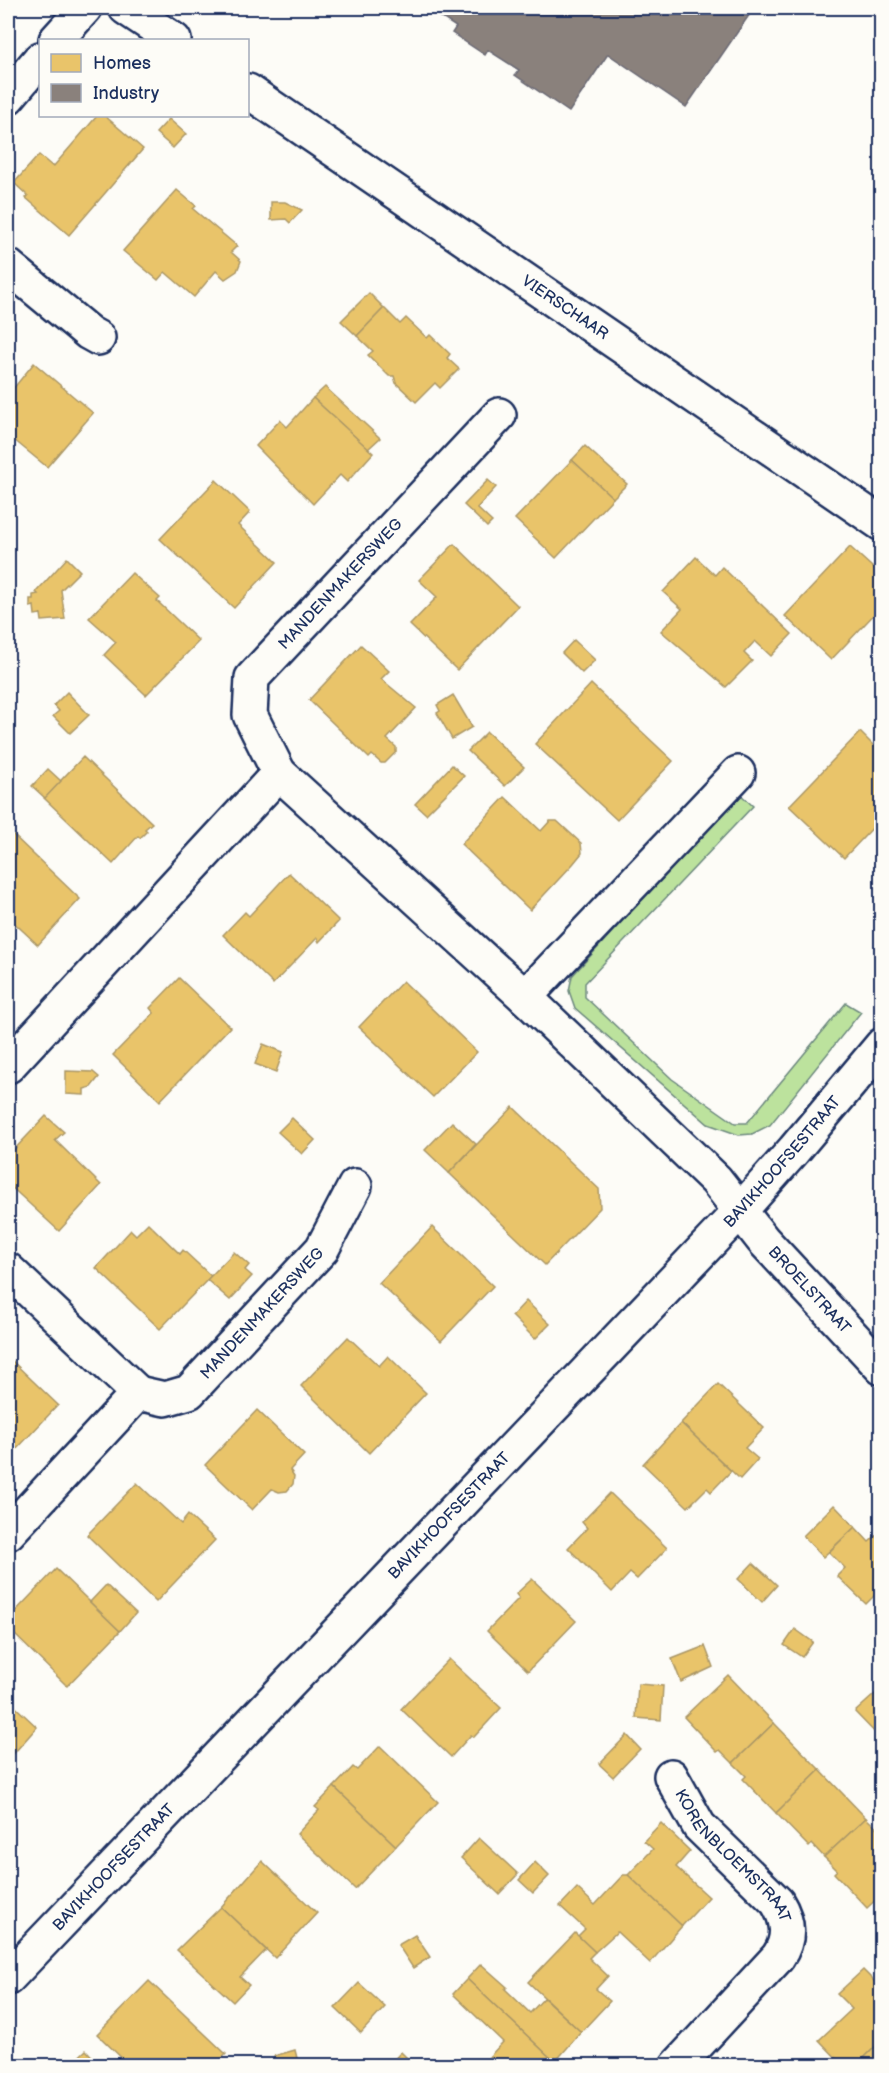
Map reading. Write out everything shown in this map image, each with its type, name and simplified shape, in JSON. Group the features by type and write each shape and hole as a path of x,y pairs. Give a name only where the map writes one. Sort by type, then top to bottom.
{"street":[{"path":"57,39 85,8"},
{"path":"126,8 172,39"},
{"path":"8,97 39,60"},
{"name":"VIERSCHAAR","path":"249,92 882,524"},
{"path":"8,266 98,338"},
{"name":"MANDENMAKERSWEG","path":"499,415 252,678 249,715 279,773 525,997 716,1180 740,1211"},
{"path":"8,1066 279,773"},
{"path":"525,997 738,773"},
{"name":"BAVIKHOOFSESTRAAT","path":"8,1978 740,1211 882,1045"},
{"name":"MANDENMAKERSWEG","path":"138,1393 165,1398 189,1392 322,1249 354,1186"},
{"name":"BROELSTRAAT","path":"740,1211 763,1240 882,1368"},
{"path":"8,1270 138,1393 8,1533"},
{"name":"KORENBLOEMSTRAAT","path":"671,1776 699,1826 777,1902 785,1917 788,1934 778,1957 695,2059"}],"green space":[{"path":"739,793 753,806 585,983 585,997 672,1079 735,1123 747,1123 846,1003 861,1012 770,1125 752,1134 739,1135 708,1124 575,1008 569,991 572,976"}],"building: Homes":[{"path":"96,117 106,117 143,149 69,235 26,198 28,196 14,183 39,155 53,167"},
{"path":"169,119 186,134 173,148 156,133"},
{"path":"177,190 196,206 193,209 237,246 231,252 241,261 237,271 225,279 216,271 194,297 165,272 158,280 123,251"},
{"path":"271,202 285,202 302,210 290,223 286,219 271,220"},
{"path":"369,293 384,308 357,336 341,321"},
{"path":"384,308 400,324 406,318 427,338 430,335 450,354 447,358 459,369 440,388 435,383 416,402 396,383 394,376 389,376 368,355 373,351 357,336"},
{"path":"34,363 93,413 47,467 8,435 8,395"},
{"path":"325,387 380,438 368,449 313,398"},
{"path":"313,398 373,453 347,482 340,475 313,504 256,446 280,420 287,427"},
{"path":"585,446 627,484 613,498 572,460"},
{"path":"572,460 613,498 556,558 515,519"},
{"path":"216,480 250,512 238,525 277,562 234,608 160,539"},
{"path":"488,480 496,487 477,508 492,522 487,527 464,505"},
{"path":"454,544 518,606 457,670 410,625 437,597 419,580"},
{"path":"850,547 882,576 882,606 831,660 785,616"},
{"path":"696,557 715,575 722,567 792,634 771,656 755,641 744,653 752,661 726,687 661,631 682,609 663,592"},
{"path":"67,558 80,571 61,590 65,619 42,621 41,614 35,615 34,606 30,607 30,599 33,599 33,595 38,594 36,592"},
{"path":"132,573 160,598 157,601 199,641 146,695 104,655 116,642 89,618"},
{"path":"574,640 595,660 582,673 562,653"},
{"path":"361,645 389,671 381,679 416,708 387,739 396,747 396,752 385,763 381,763 372,755 369,758 309,700"},
{"path":"591,684 673,761 617,820 535,744"},
{"path":"67,692 89,715 70,733 53,716 59,711 54,705"},
{"path":"453,695 472,727 452,739 437,713 440,711 437,705"},
{"path":"487,732 524,767 505,786 468,751"},
{"path":"860,732 882,754 882,818 844,858 789,806"},
{"path":"83,757 152,823 145,829 147,831 140,838 138,836 113,864 44,798"},
{"path":"452,765 464,776 426,814 415,804"},
{"path":"48,769 61,781 45,798 32,786"},
{"path":"505,797 541,831 550,821 557,821 581,843 582,853 530,910 461,844"},
{"path":"10,832 80,899 38,945 8,917 8,834"},
{"path":"289,873 339,921 319,942 317,938 273,984 223,935 245,912 249,916"},
{"path":"179,978 230,1027 160,1101 113,1055 154,1013 150,1008"},
{"path":"403,981 477,1052 433,1097 359,1027"},
{"path":"263,1044 283,1052 276,1072 255,1064"},
{"path":"66,1071 93,1072 99,1077 91,1087 84,1089 84,1095 66,1094"},
{"path":"513,1107 599,1189 600,1208 545,1265 449,1173"},
{"path":"46,1116 64,1132 55,1140 101,1185 59,1231 8,1184 8,1156"},
{"path":"292,1118 315,1140 302,1154 278,1132"},
{"path":"452,1122 476,1144 449,1173 425,1150"},
{"path":"148,1223 180,1254 183,1250 211,1276 160,1329 96,1268 131,1230 136,1235"},
{"path":"432,1227 493,1286 441,1341 379,1283"},
{"path":"234,1252 249,1265 245,1270 252,1276 230,1300 207,1280"},
{"path":"526,1301 550,1324 535,1339 512,1316"},
{"path":"348,1337 379,1366 388,1356 426,1393 369,1453 301,1386"},
{"path":"8,1357 58,1405 15,1451 8,1444"},
{"path":"718,1384 764,1428 745,1448 758,1459 740,1479 681,1423"},
{"path":"257,1410 304,1455 290,1470 294,1476 293,1484 287,1491 279,1492 272,1489 252,1510 205,1465"},
{"path":"681,1423 731,1471 711,1492 707,1488 688,1507 643,1464"},
{"path":"137,1483 181,1524 188,1515 215,1540 156,1602 87,1535"},
{"path":"610,1493 667,1548 637,1579 630,1573 612,1592 568,1548 587,1528 582,1522"},
{"path":"834,1505 855,1527 823,1557 803,1536"},
{"path":"855,1527 869,1542 882,1530 882,1588 866,1604 837,1576 845,1568 829,1552"},
{"path":"753,1563 777,1585 762,1602 738,1579"},
{"path":"56,1569 120,1631 67,1686 8,1628 8,1619"},
{"path":"532,1579 576,1621 528,1671 487,1631 519,1598 516,1594"},
{"path":"106,1585 136,1613 120,1631 90,1602"},
{"path":"795,1629 813,1642 802,1657 784,1645"},
{"path":"705,1646 713,1667 681,1682 672,1659"},
{"path":"449,1659 501,1708 474,1737 471,1735 451,1757 401,1709"},
{"path":"728,1675 774,1723 733,1763 720,1750 717,1752 684,1717"},
{"path":"638,1684 663,1686 661,1720 636,1718"},
{"path":"875,1694 882,1701 882,1740 855,1712"},
{"path":"8,1700 37,1727 8,1760"},
{"path":"774,1723 820,1770 776,1813 743,1779 746,1776 733,1763"},
{"path":"627,1735 640,1749 613,1777 599,1764"},
{"path":"380,1746 438,1802 396,1846 334,1787 353,1767 357,1770"},
{"path":"820,1770 866,1818 824,1857 812,1844 809,1847 776,1813"},
{"path":"334,1787 396,1846 355,1889 297,1834 319,1810 315,1807"},
{"path":"866,1818 882,1833 882,1894 867,1908 834,1873 837,1870 824,1857"},
{"path":"661,1823 690,1851 676,1867 709,1897 682,1926 628,1875 653,1849 644,1841"},
{"path":"479,1838 518,1874 499,1894 461,1858"},
{"path":"262,1861 317,1913 275,1958 221,1907"},
{"path":"535,1862 549,1876 533,1893 519,1880"},
{"path":"623,1875 628,1875 682,1926 650,1963 617,1932 595,1952 578,1936 585,1929 560,1906 577,1888 595,1905"},
{"path":"221,1907 266,1950 240,1977 249,1985 233,2002 177,1950"},
{"path":"575,1933 595,1952 589,1958 608,1976 596,1989 610,2001 581,2032 528,1982"},
{"path":"415,1935 430,1957 413,1968 398,1945"},
{"path":"481,1964 507,1987 505,1989 530,2013 544,1998 581,2032 555,2062 467,1979"},
{"path":"863,1970 880,1987 878,1989 882,1993 882,2040 856,2066 844,2066 819,2040 852,2009 837,1994"},
{"path":"467,1979 555,2062 552,2066 500,2066 490,2056 503,2042 453,1994"},
{"path":"149,1981 226,2054 215,2066 130,2066 97,2034"},
{"path":"359,1983 385,2007 361,2033 335,2008"},
{"path":"882,2040 882,2066 856,2066"},
{"path":"86,2050 101,2066 68,2066 70,2065"},
{"path":"295,2050 299,2066 276,2066 274,2056"},
{"path":"401,2052 415,2066 388,2066"},
{"path":"490,2056 500,2066 481,2066"}],"building: Industry":[{"path":"427,8 754,8 686,107 608,54 569,112 515,75 519,70 488,50 485,55 452,33 456,27"}]}
